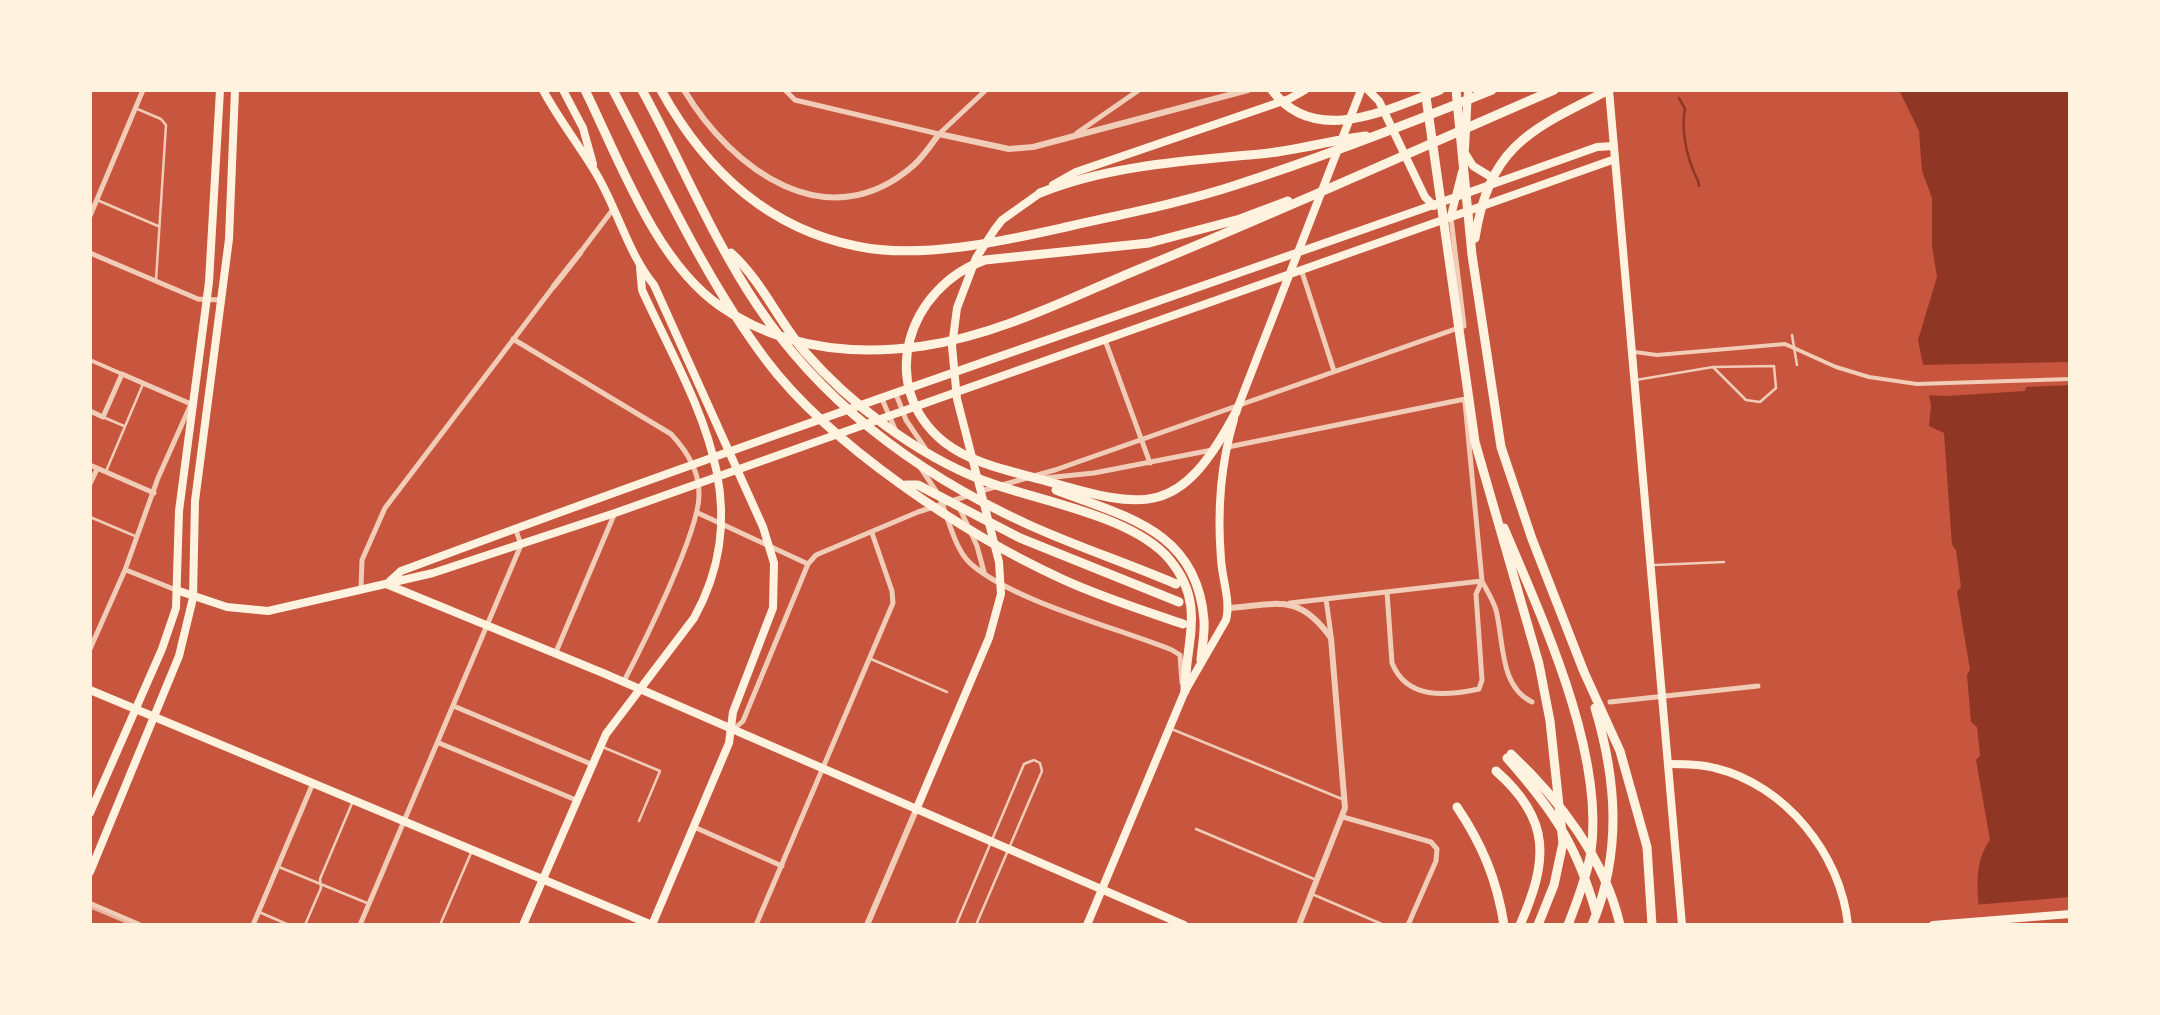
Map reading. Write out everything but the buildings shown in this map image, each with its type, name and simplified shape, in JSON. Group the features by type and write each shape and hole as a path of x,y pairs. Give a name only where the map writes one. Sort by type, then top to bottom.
{"highway":[{"path":"585,90 658,236 694,282 720,306 785,340 820,347 900,348 971,336 1066,300 1554,90"},
{"path":"613,90 733,312 768,362 808,408 903,484 953,518 1060,578 1182,624"},
{"path":"642,90 710,223 758,306 800,361 840,403 884,441 951,484 1028,524 1176,584"},
{"path":"662,90 711,163 749,198 808,232 872,249 955,247 1025,236 1232,186 1379,135 1492,90"},
{"path":"1272,90 1296,113 1330,122 1366,116 1440,90"},
{"path":"1456,90 1472,255 1501,447 1521,510 1584,672 1620,751 1648,847 1652,925"},
{"path":"1472,255 1489,184 1507,153 1528,132 1609,90"},
{"path":"1425,93 1476,442 1539,664 1550,721 1563,843 1538,925"},
{"path":"1040,193 1130,168 1263,154 1379,135"},
{"path":"1201,660 1201,602 1180,554 1152,528 1016,478 957,451 936,434 920,412 908,370 910,336 918,316 943,282 985,260 1149,243 1240,219 1336,186"},
{"path":"723,246 739,261 804,351 866,408 927,453 958,468 1131,530 1159,549 1186,589 1193,624 1185,691"},
{"path":"1016,478 1109,499 1138,501 1174,490 1204,467 1236,412"},
{"path":"903,484 918,485 1020,538 1179,602"},
{"path":"1489,493 1563,680 1587,759 1591,852 1568,925"},
{"path":"1584,672 1611,770 1614,820 1611,864 1595,925"},
{"path":"1595,925 1585,874 1562,825 1509,756 1556,800 1601,872 1620,925"},
{"path":"1496,771 1522,798 1541,836 1537,887 1520,925"},
{"path":"1457,807 1480,840 1499,891 1504,925"}],"main road":[{"path":"90,813 170,631 178,591 178,511 206,299 220,90"},
{"path":"90,872 179,656 194,598 195,501 229,238 235,90"},
{"path":"90,690 652,925 732,730 732,716 769,623 775,579 763,527 654,284 640,267 596,173 561,124 543,90"},
{"path":"563,90 584,128 596,173"},
{"path":"916,810 989,638 1001,594 999,562 957,399 952,346 963,287 976,258 1002,220 1076,172 1239,117 1305,90"},
{"path":"1087,925 1185,691 1201,660 1210,652 1229,608 1218,521 1222,470 1236,412 1365,90 1379,101 1432,204 1451,216"},
{"path":"1451,216 1464,153 1468,90"},
{"path":"1609,90 1682,925"},
{"path":"386,584 420,564 692,466 1432,204 1597,147 1614,146"},
{"path":"1464,153 1474,166 1500,182"},
{"path":"178,591 227,607 268,611 386,584 521,545 1616,160"},
{"path":"522,925 599,745 694,618 715,568 722,536 722,490 706,430 642,290 640,267"},
{"path":"386,584 624,682 1184,925"},
{"path":"1669,764 1722,770 1784,803 1824,856 1837,881 1848,925"},
{"path":"1933,925 2070,914"}],"street":[{"path":"90,216 143,90"},
{"path":"684,90 706,123 764,178 813,195 856,194 890,182 916,164 939,134 986,90"},
{"path":"785,90 795,100 1020,149 1248,90"},
{"path":"1077,133 1139,90"},
{"path":"361,588 362,560 385,508 614,208"},
{"path":"1451,216 1464,326 1465,399 1482,581 1495,606 1511,682 1520,695 1532,702"},
{"path":"90,254 198,299 221,300"},
{"path":"1301,269 1334,372"},
{"path":"732,730 743,720 808,564 816,555 955,499 1016,478 1055,470 1464,326"},
{"path":"513,339 671,434 698,482 698,513 624,682"},
{"path":"1105,340 1150,462"},
{"path":"1632,352 1641,351 1644,356 1788,344 1836,367 1869,377 1917,384 2070,379"},
{"path":"90,360 191,404 158,478 126,570 90,649"},
{"path":"90,412 103,417 122,374"},
{"path":"896,394 901,410 946,478 984,572"},
{"path":"882,399 942,504 964,556 973,566 1021,593 1172,650 1180,655 1185,691"},
{"path":"1016,478 1094,473 1465,399"},
{"path":"90,484 94,466 154,493"},
{"path":"555,655 615,513"},
{"path":"698,513 808,564"},
{"path":"360,925 521,545 516,530"},
{"path":"756,925 894,597 872,533"},
{"path":"126,570 178,591"},
{"path":"1229,608 1482,581"},
{"path":"1387,592 1392,662 1402,678 1416,689 1438,695 1479,690 1482,680 1476,594 1482,581"},
{"path":"1299,925 1343,817 1326,599"},
{"path":"1290,602 1315,618 1331,638"},
{"path":"1610,702 1758,686"},
{"path":"454,706 591,764"},
{"path":"439,742 576,800"},
{"path":"253,925 313,783"},
{"path":"867,925 916,810"},
{"path":"1343,817 1430,842 1437,849 1436,861 1408,925"},
{"path":"694,827 782,866"},
{"path":"90,904 138,925"}],"lane":[{"path":"135,108 166,124 156,282"},
{"path":"97,200 159,226"},
{"path":"1792,335 1797,364"},
{"path":"1634,380 1713,367 1774,366 1776,388 1760,402 1746,400 1713,367"},
{"path":"106,471 144,383"},
{"path":"103,417 125,426"},
{"path":"90,517 137,536"},
{"path":"1648,565 1724,562"},
{"path":"869,659 947,692"},
{"path":"1169,728 1344,799"},
{"path":"599,745 660,771 639,822"},
{"path":"956,925 1024,764 1037,761 1042,771 976,925"},
{"path":"306,925 354,800"},
{"path":"1196,829 1317,880"},
{"path":"440,925 472,850"},
{"path":"279,866 369,904"},
{"path":"1312,894 1384,925"},
{"path":"259,912 289,925"}],"shaded area":[{"path":"1899,90 2070,90 2070,925 1981,925 1978,870 1990,840 1976,760 1980,756 1977,727 1971,722 1967,675 1970,670 1957,592 1961,587 1952,545 1944,433 1929,426 1931,405 1918,340 1937,277 1932,246 1932,198 1922,171 1919,131"}],"pier":[{"path":"2070,362 2070,385 1946,396 1924,395 1918,365"},
{"path":"2070,897 2070,925 1976,925 1974,905"}],"waterway":[{"path":"1679,98 1685,109 1687,149 1699,186"}],"tram line":[{"path":"90,907 133,925"}]}
